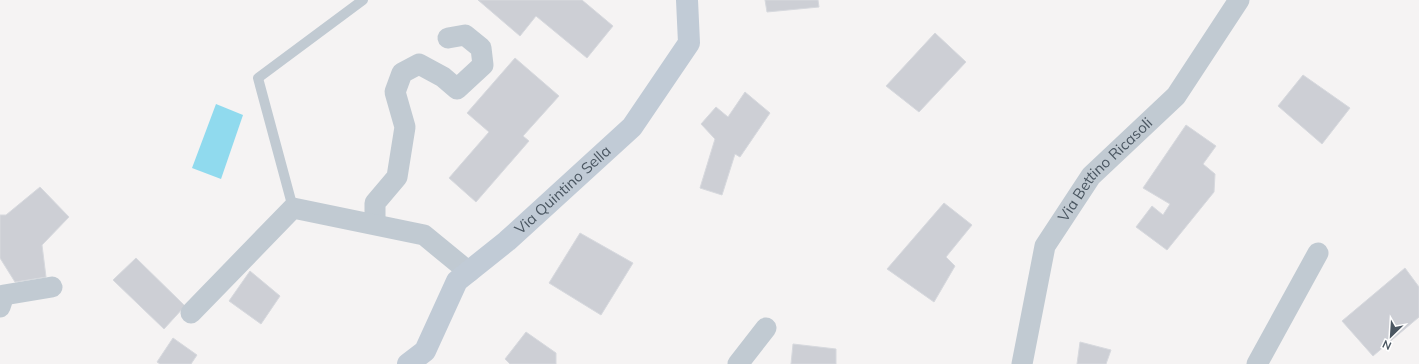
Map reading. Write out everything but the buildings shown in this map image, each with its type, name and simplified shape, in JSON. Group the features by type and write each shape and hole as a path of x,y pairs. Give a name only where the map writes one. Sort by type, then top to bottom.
{"street":[{"name":"Via Quintino Sella","path":"408,364 425,351 457,282 507,241 632,127 689,44 687,0"},
{"name":"Via Bettino Ricasoli","path":"1022,364 1045,246 1091,176 1176,96 1239,0"},
{"path":"375,224 375,203 397,177 405,127 395,92 402,73 419,64 458,89 483,65 481,48 465,35 448,38"},
{"path":"191,313 293,208 424,235 469,272"},
{"path":"1257,364 1318,253"},
{"path":"0,307 4,295 52,287"},
{"path":"738,364 766,328"},
{"path":"1019,364 1027,342"}],"lane":[{"path":"293,208 258,78 363,0"}],"water":[{"path":"216,104 243,115 221,179 192,168"}]}
